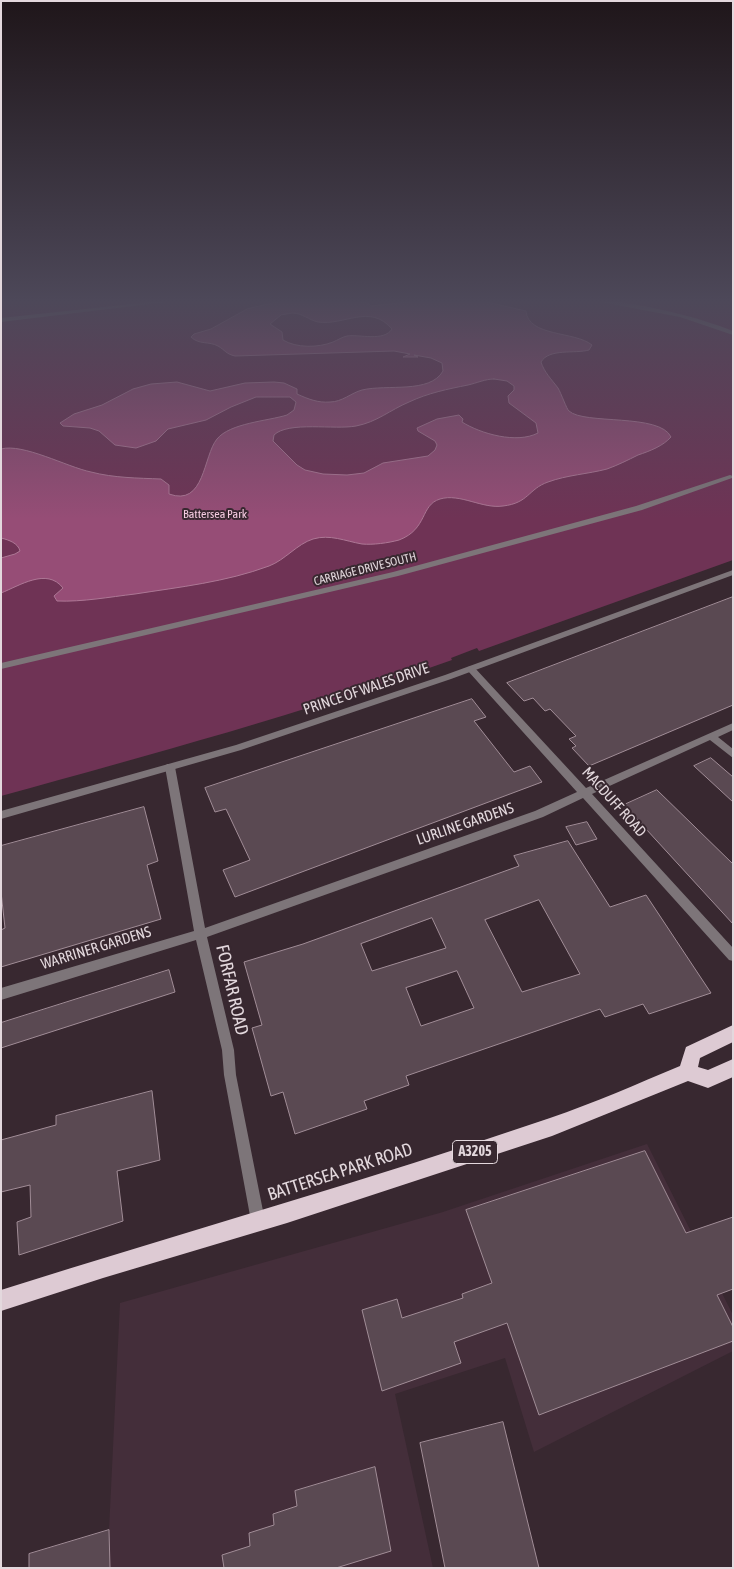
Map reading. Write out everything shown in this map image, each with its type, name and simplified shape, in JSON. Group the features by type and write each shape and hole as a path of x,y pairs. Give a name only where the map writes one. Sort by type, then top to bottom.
{"highway":[{"path":"733,1033 692,1053 688,1072 708,1079 733,1068"},
{"name":"BATTERSEA PARK ROAD","path":"1,1301 258,1222 552,1127 688,1072"}],"street":[{"name":"CARRIAGE DRIVE SOUTH","path":"1,666 396,574 639,508 730,477"},
{"name":"PRINCE OF WALES DRIVE","path":"1,815 238,748 471,669 733,572"},
{"name":"MACDUFF ROAD","path":"471,669 732,956"},
{"name":"LURLINE GARDENS","path":"200,933 220,928 539,814 733,726"},
{"path":"711,736 733,755"},
{"name":"FORFAR ROAD","path":"170,767 200,933 228,1050 230,1075 258,1222"},
{"name":"WARRINER GARDENS","path":"1,994 200,933"}],"shaded area":[{"path":"441,373 546,373 558,388 569,411 590,418 653,425 664,430 671,437 656,448 607,469 548,482 512,504 495,506 463,499 440,499 429,506 415,530 395,541 380,544 362,544 331,538 313,539 302,544 275,563 253,572 203,583 135,594 86,600 57,601 54,596 63,588 49,579 33,580 1,593 1,558 20,551 15,544 1,538 1,449 21,449 33,452 100,474 161,479 169,485 169,494 181,496 190,493 196,487 212,447 223,434 231,429 250,423 287,415 294,410 296,402 290,397 256,397 206,420 168,429 156,441 136,448 115,445 99,431 90,428 63,426 60,423 74,414 102,405 133,389 151,384 177,382 210,391 245,383 284,383 297,389 297,394 317,401 330,402 339,401 362,390 418,386 437,378","holes":["484,380 507,381 514,386 514,390 508,396 509,403 536,423 538,433 520,438 510,438 489,434 470,426 462,422 463,419 459,415 437,419 417,428 418,431 435,441 437,445 435,450 428,456 383,463 364,473 347,475 323,474 305,470 297,465 273,441 274,435 290,428 356,426 377,419 423,396"]},
{"path":"647,1144 733,1315 733,1351 534,1452 505,1358 395,1394 433,1568 110,1568 109,1530 120,1303 443,1212"}],"green space":[{"name":"Battersea Park","path":"1,373 733,373 733,560 479,651 477,648 451,658 452,660 340,698 228,732 1,796"}],"building":[{"path":"733,597 733,705 589,766 572,748 576,746 569,739 576,736 550,709 545,711 533,698 524,701 507,683"},
{"path":"472,699 486,717 474,721 514,772 530,766 542,782 235,897 223,870 250,860 226,809 215,812 205,788"},
{"path":"711,758 733,777 733,802 694,766"},
{"path":"657,790 733,864 733,924 624,805"},
{"path":"144,807 158,861 147,865 161,919 1,967 1,930 5,928 1,892 1,846"},
{"path":"587,822 597,839 576,845 566,827"},
{"path":"568,841 610,907 646,895 711,993 649,1014 643,1004 605,1017 600,1009 406,1076 409,1085 364,1101 367,1109 295,1134 283,1092 271,1096 252,1028 262,1025 244,962 303,944 519,866 514,856","holes":["539,900 580,974 522,992 485,920","432,918 446,948 372,971 361,944","457,971 474,1008 421,1026 406,988"]},
{"path":"169,970 175,992 1,1048 1,1023"},
{"path":"152,1091 160,1160 117,1171 123,1221 19,1255 17,1222 31,1217 30,1185 1,1192 1,1140 56,1125 56,1116"},
{"path":"645,1151 686,1233 733,1217 733,1289 717,1295 733,1327 733,1341 539,1415 507,1323 454,1342 461,1363 382,1391 362,1310 397,1299 402,1318 463,1298 462,1294 492,1283 466,1210"},
{"path":"503,1422 539,1568 445,1568 420,1443"},
{"path":"375,1467 391,1551 336,1568 224,1568 222,1555 250,1546 249,1533 274,1525 273,1514 297,1506 295,1491"},
{"path":"109,1530 110,1568 29,1568 29,1554"}]}
